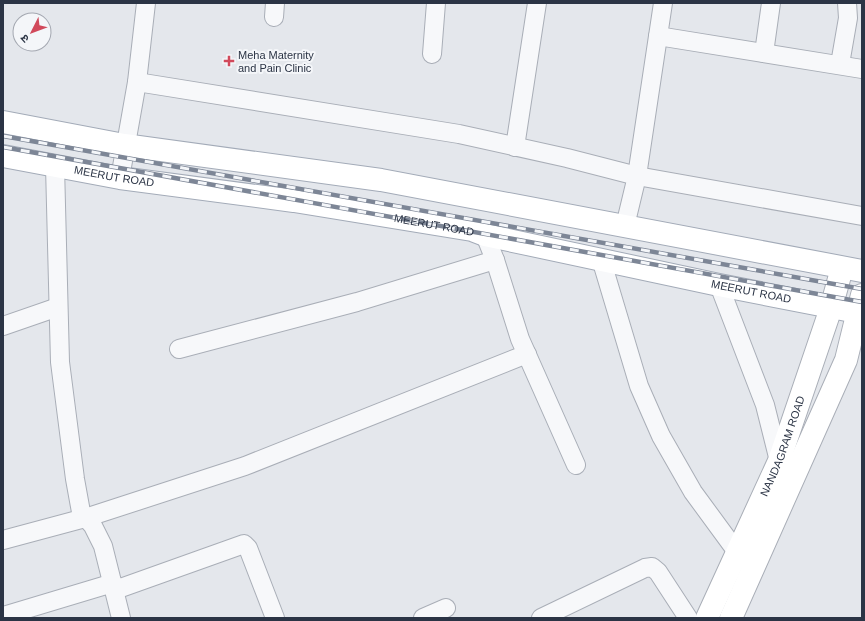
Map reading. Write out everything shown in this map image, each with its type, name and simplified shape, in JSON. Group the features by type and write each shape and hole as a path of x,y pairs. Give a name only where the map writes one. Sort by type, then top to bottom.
{"main road":[{"path":"3,122 124,145 381,180 852,270"},
{"name":"MEERUT ROAD","path":"3,156 120,178 294,201 472,230 485,235 831,308 860,307"},
{"name":"NANDAGRAM ROAD","path":"707,618 779,461 831,308 852,270"},
{"name":"NANDAGRAM ROAD","path":"731,618 846,360 860,307"}],"street":[{"path":"120,178 124,145 137,82 146,3"},
{"path":"432,54 436,3"},
{"path":"515,147 537,3"},
{"path":"625,226 637,176 663,3"},
{"path":"764,53 771,3"},
{"path":"840,64 848,18 847,3"},
{"path":"658,36 840,64 862,69"},
{"path":"137,82 460,134 567,158 637,176 862,216"},
{"path":"55,166 60,362 79,504 85,518 93,526 103,546 121,618"},
{"path":"485,235 495,260 520,338 576,464"},
{"path":"600,259 639,386 661,436 693,492 737,552"},
{"path":"179,349 357,302 495,260"},
{"path":"719,285 765,405 779,461"},
{"path":"3,326 58,307"},
{"path":"3,540 85,518 245,466 527,354"},
{"path":"3,616 114,587 244,544 248,548 275,618"},
{"path":"541,618 645,568 652,567 658,572 688,618"},
{"path":"422,618 446,608"}],"railway":[{"path":"3,136 862,289"},
{"path":"3,147 862,302"}],"place":[{"name":"Meha Maternity and Pain Clinic","path":"229,61"}]}
